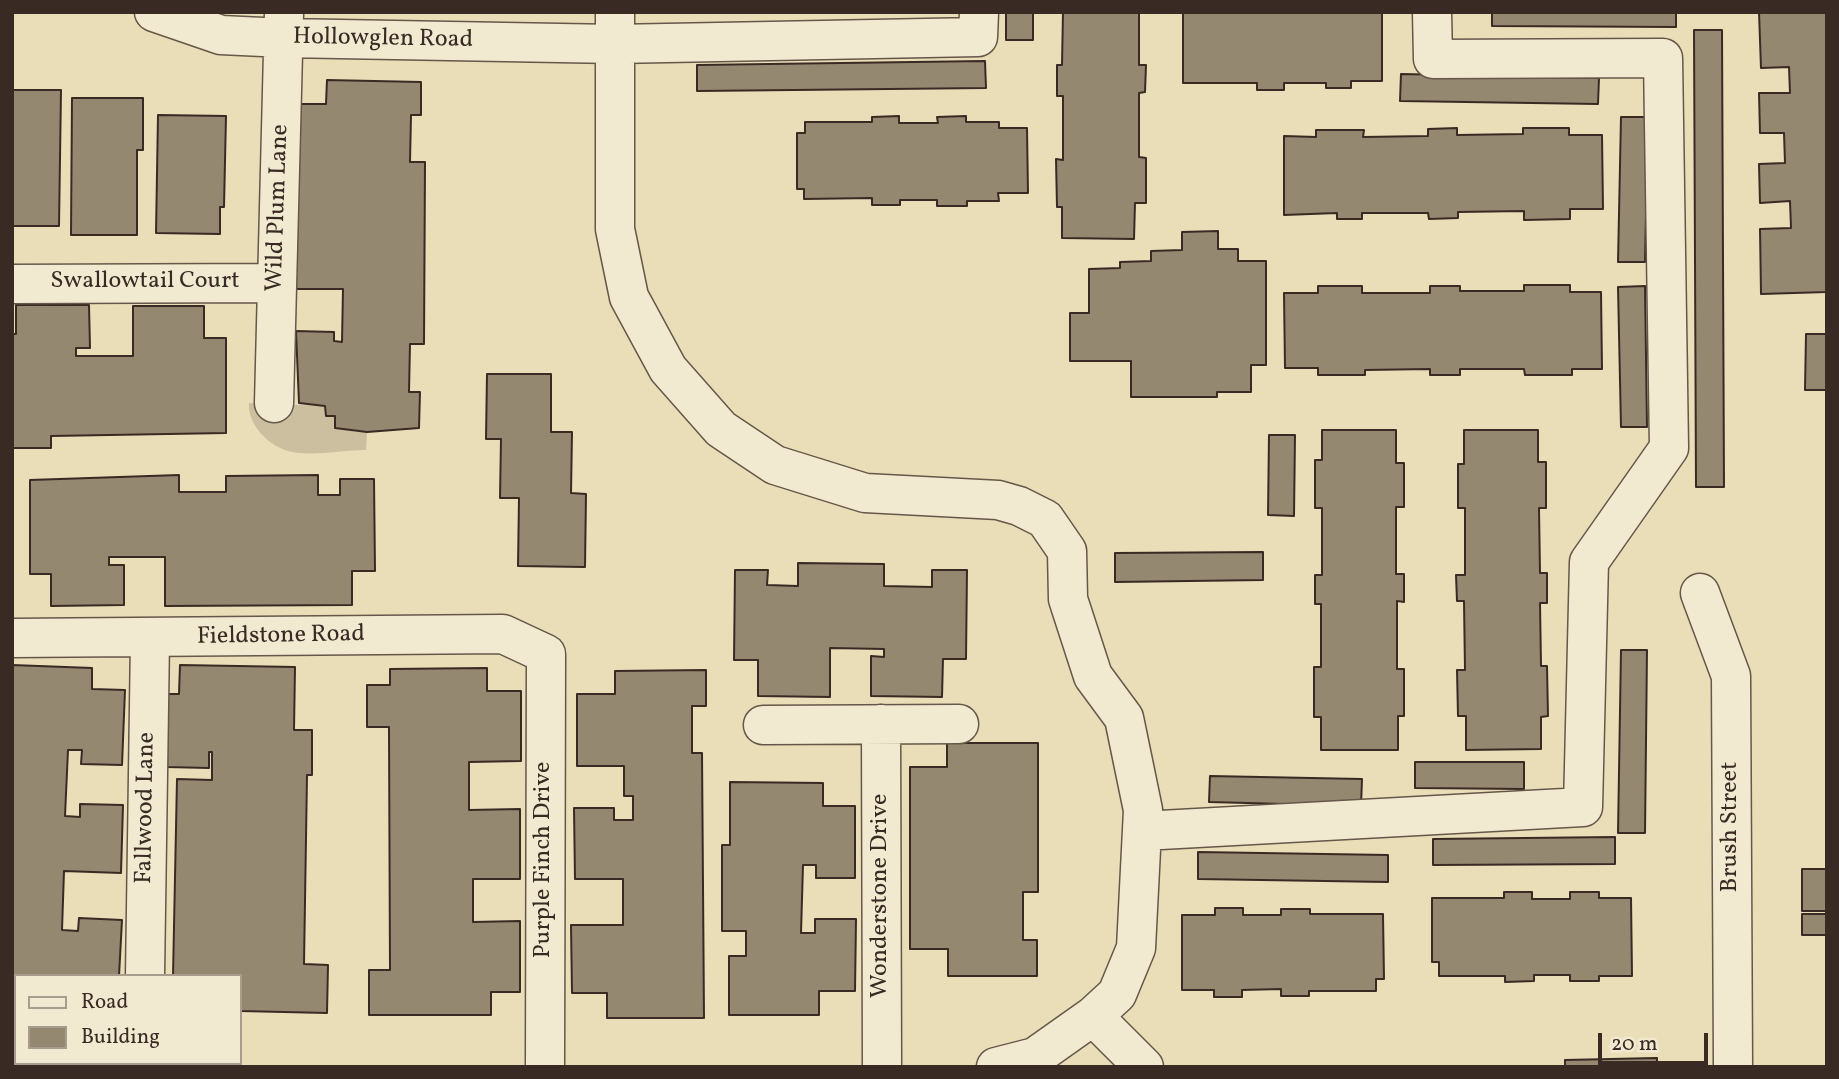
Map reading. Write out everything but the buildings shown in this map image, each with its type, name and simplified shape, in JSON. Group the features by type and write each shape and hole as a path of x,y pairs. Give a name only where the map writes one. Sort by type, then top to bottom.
{"street":[{"name":"Hollowglen Road","path":"154,12 221,35 284,25 615,28 978,37 979,12"},
{"path":"1142,831 1583,807 1589,562 1669,447 1663,58 1433,59 1432,12"},
{"name":"Wild Plum Lane","path":"274,403 284,25"},
{"path":"615,28 615,229 629,297 668,369 721,429 775,465 865,493 998,500 1019,506 1045,519 1067,551 1068,599 1093,676 1124,718 1143,810 1136,948 1117,994 1093,1016 1035,1057 996,1067"},
{"name":"Swallowtail Court","path":"12,284 277,283"},
{"name":"Brush Street","path":"1700,593 1731,676 1733,1067"},
{"name":"Fieldstone Road","path":"12,638 150,639 503,634 546,654"},
{"name":"Fallwood Lane","path":"145,974 150,639"},
{"name":"Purple Finch Drive","path":"545,1067 546,654"},
{"name":"Wonderstone Drive","path":"881,724 882,1067"},
{"path":"763,725 958,724"},
{"path":"1093,1016 1144,1067"}],"shaded area":[{"path":"249,403 325,406 326,415 335,416 355,428 355,432 367,432 366,450 307,453 280,448 266,439 255,426 251,419"}]}
